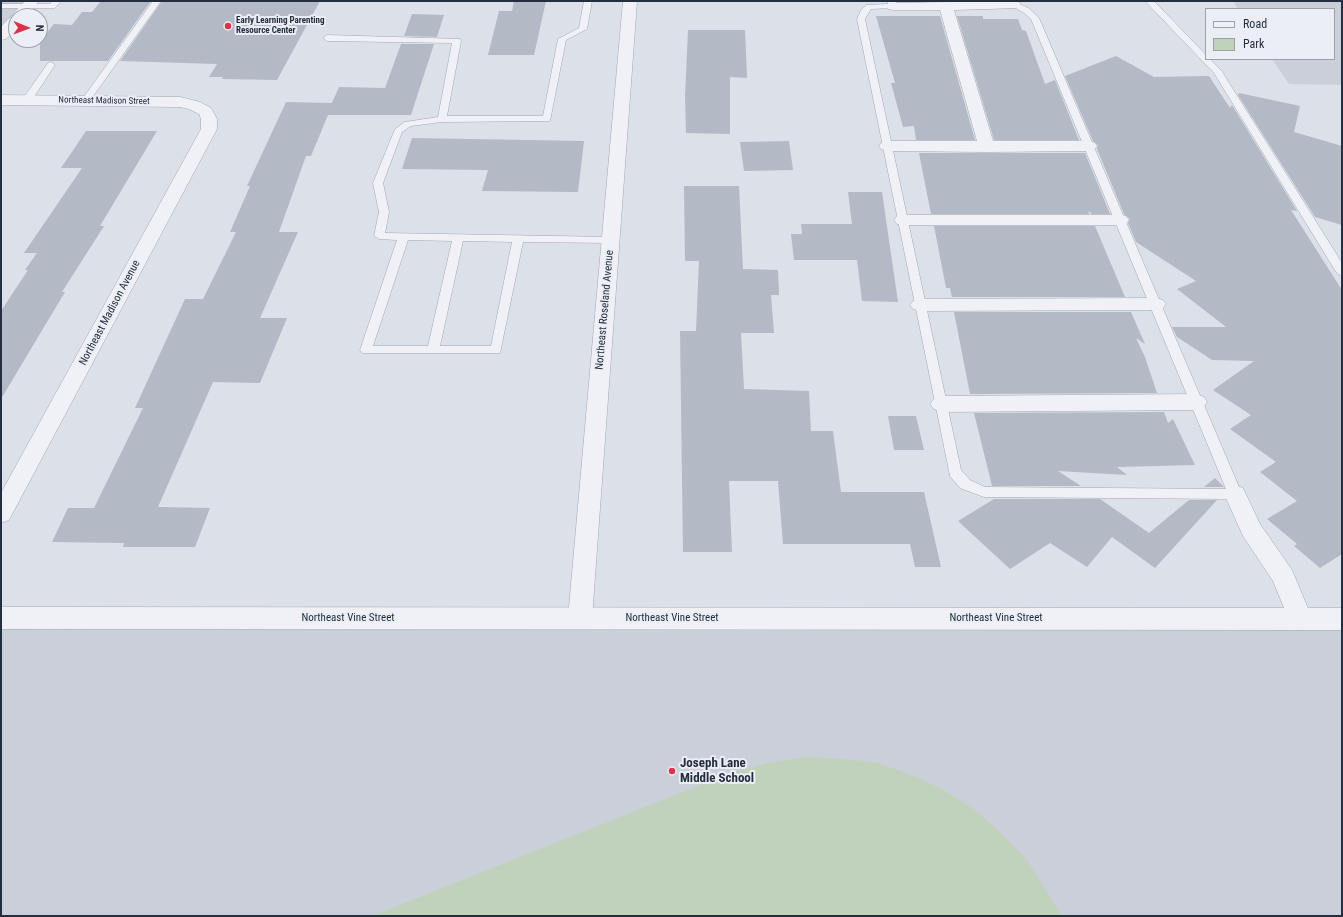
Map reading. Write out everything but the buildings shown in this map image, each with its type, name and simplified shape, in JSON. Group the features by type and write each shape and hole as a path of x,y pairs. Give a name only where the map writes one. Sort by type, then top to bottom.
{"street":[{"name":"Northeast Roseland Avenue","path":"580,618 630,1"},
{"path":"893,4 946,6 1011,3"},
{"path":"946,6 987,147"},
{"path":"1,36 8,28"},
{"name":"Northeast Madison Street","path":"1,100 180,102 194,105 205,111"},
{"name":"Northeast Madison Avenue","path":"1,514 210,129 209,119 205,111"},
{"path":"887,146 1089,146"},
{"path":"903,220 1120,220"},
{"path":"920,305 1156,304"},
{"path":"941,404 1197,402"},
{"path":"1235,494 1251,529 1283,577 1300,618"},
{"name":"Northeast Vine Street","path":"1,618 1342,619"}],"lane":[{"path":"1,6 26,8 52,6 57,1"},
{"path":"86,100 157,1"},
{"path":"588,1 583,29 562,39 547,119 442,119 408,124 398,131 378,183 384,212 379,236 611,240"},
{"path":"1149,1 1205,59"},
{"path":"893,4 869,7 865,10 861,19 955,472 965,484 984,492 1235,494 1035,18 1027,11 1011,3"},
{"path":"327,38 457,41 442,119"},
{"path":"1206,60 1218,72 1342,272"},
{"path":"27,100 51,65"},
{"path":"404,236 366,350 496,350 518,238"},
{"path":"433,350 458,237"}],"shaded area":[{"path":"1,1 32,1 25,8 8,8 8,27 1,27"},
{"path":"1233,1 1342,1 1342,85 1289,84 1273,60 1335,60 1335,8 1237,8"},
{"name":"Joseph Lane Middle School","path":"1,619 1342,625 1342,916 1,916"}],"green space":[{"path":"806,757 846,759 878,763 916,777 942,789 975,810 1001,833 1027,860 1062,916 372,916 728,774 767,763"}],"place":[{"name":"Early Learning Parenting Resource Center","path":"228,26"},
{"name":"Joseph Lane Middle School","path":"672,771"}]}
